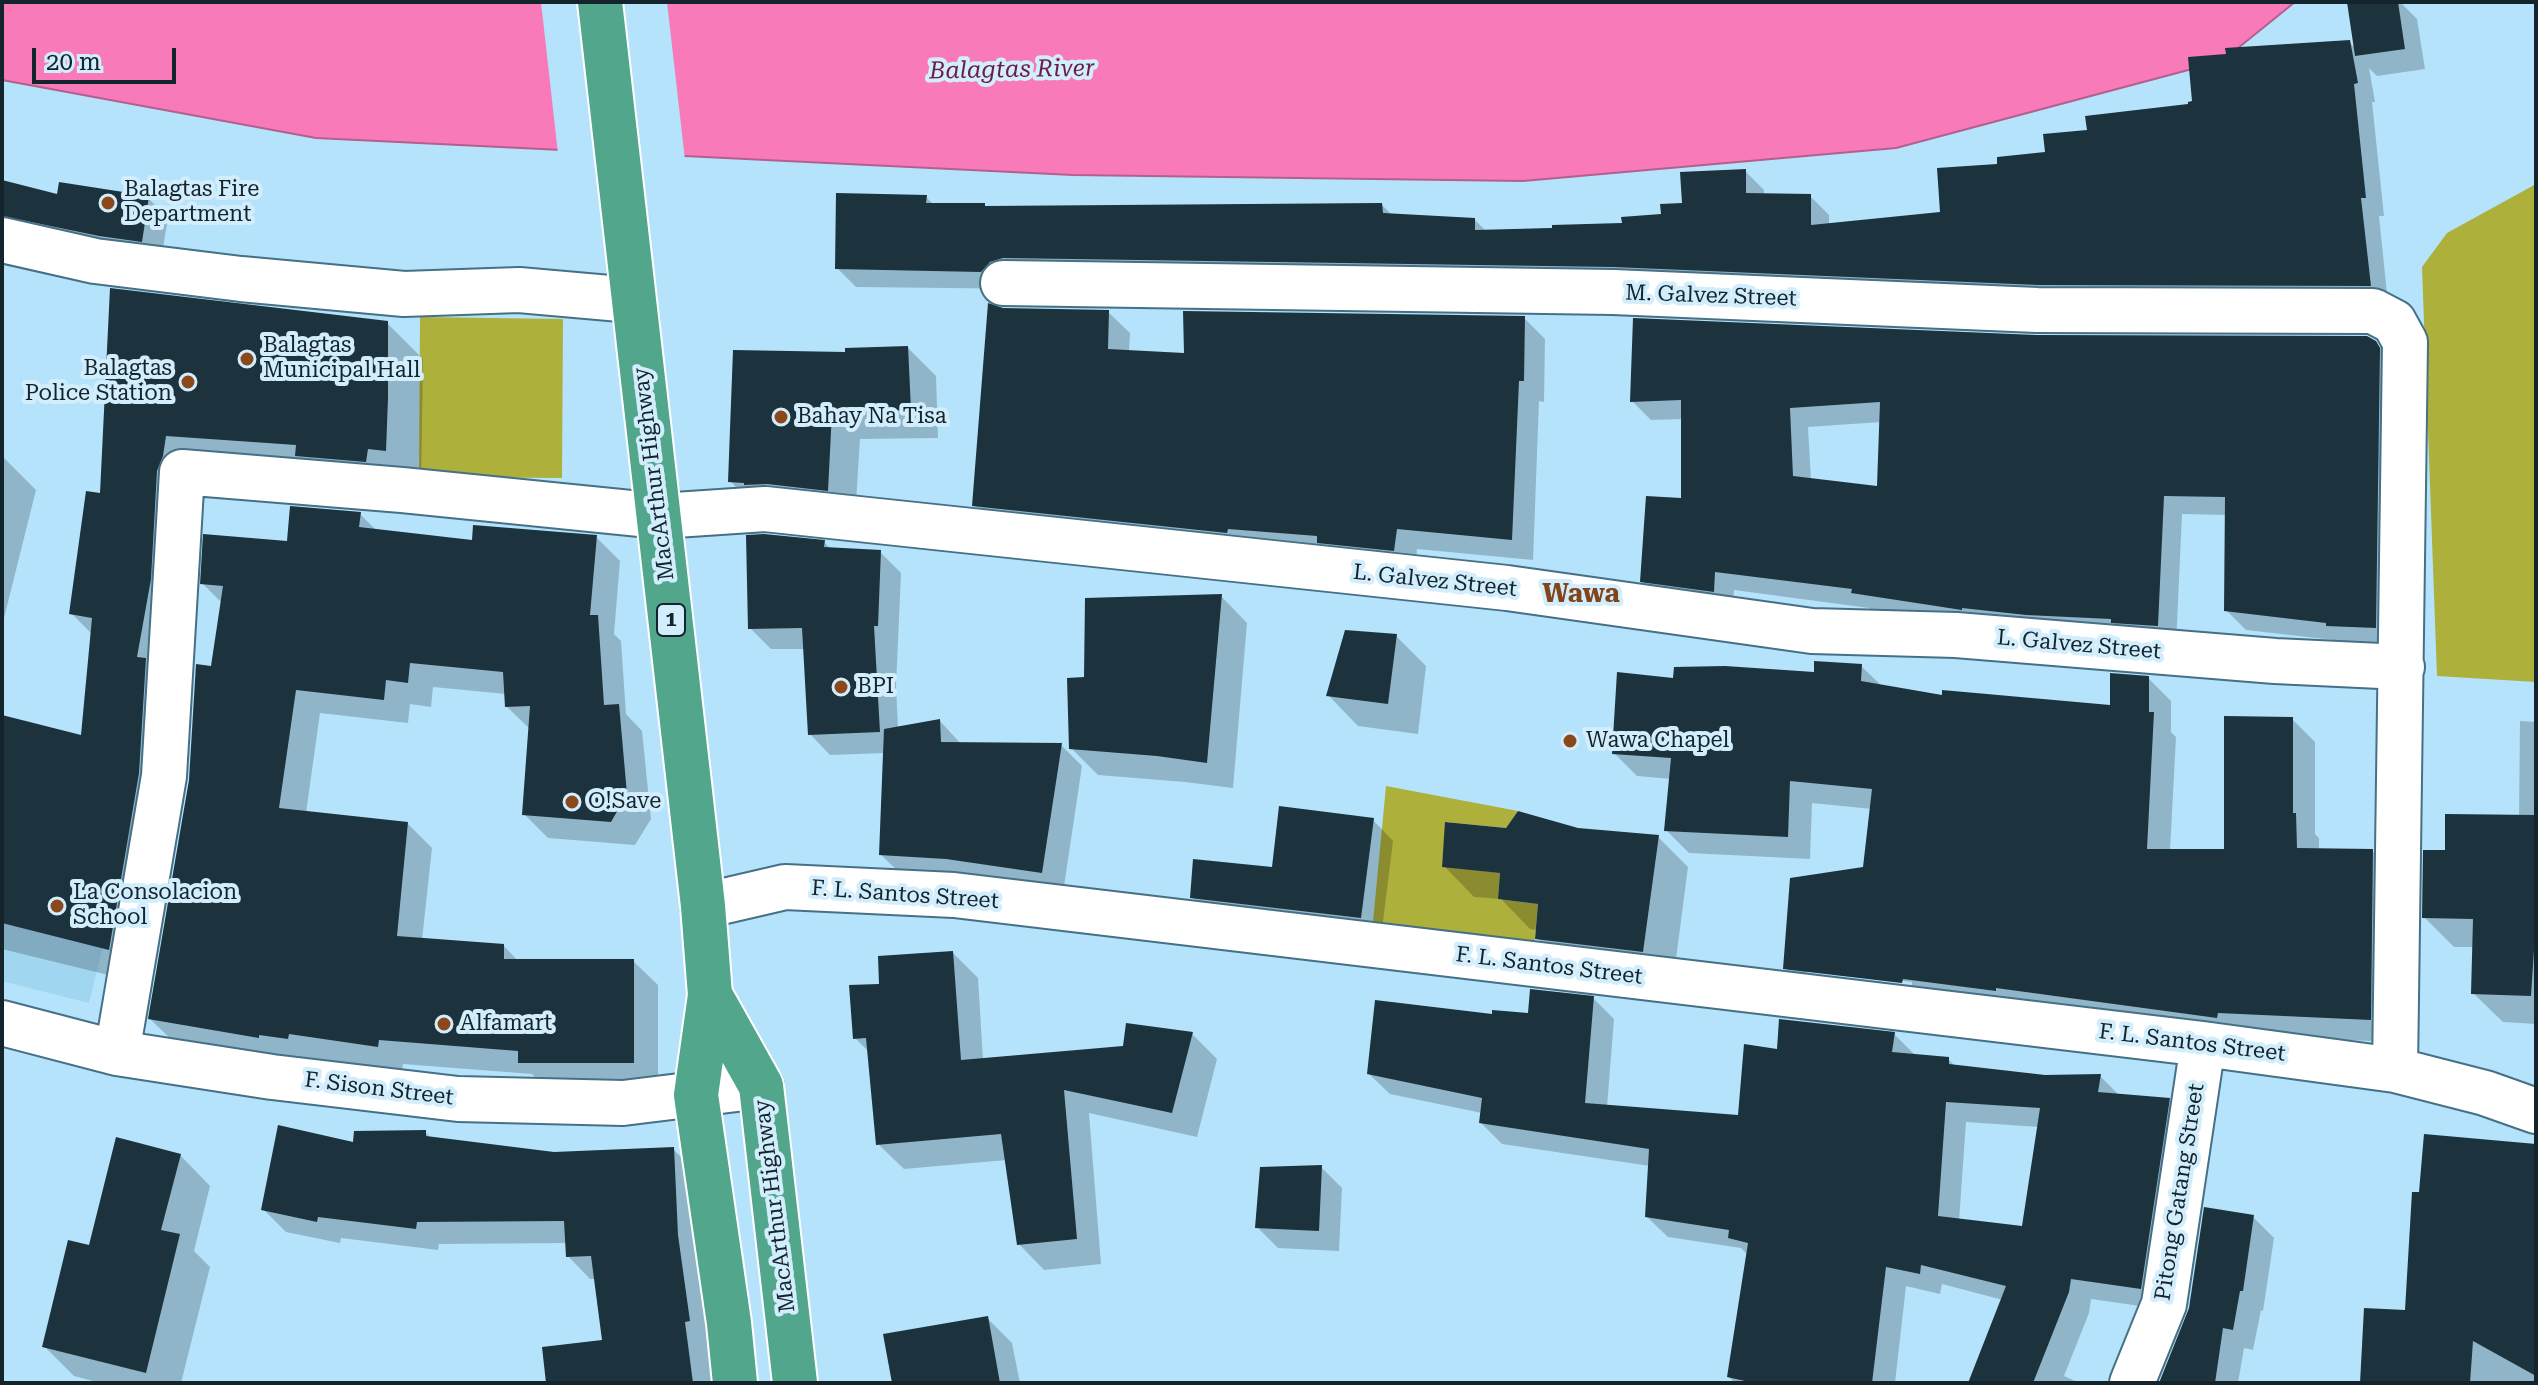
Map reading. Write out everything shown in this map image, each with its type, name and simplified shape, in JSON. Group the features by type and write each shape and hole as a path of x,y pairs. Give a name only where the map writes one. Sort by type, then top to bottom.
{"highway":[{"name":"MacArthur Highway","path":"600,2 703,906 710,995 696,1095 735,1383"},
{"name":"MacArthur Highway","path":"710,995 761,1086 795,1383"}],"street":[{"path":"2,240 95,261 241,279 404,294 519,290 632,300"},
{"name":"M. Galvez Street","path":"1003,283 1613,292 2037,310 2373,311 2394,322 2405,342 2402,667"},
{"name":"L. Galvez Street","path":"117,1053 164,776 182,472 660,516 765,509 1507,588 1812,631 1956,635 2275,661 2402,667"},
{"path":"2395,1070 2402,667"},
{"name":"F. L. Santos Street","path":"703,906 785,887 954,895 2203,1044 2395,1070 2485,1093 2536,1111"},
{"name":"F. Sison Street","path":"2,1023 117,1053 272,1077 458,1099 623,1103 761,1086"},
{"name":"Pitong Gatang Street","path":"2132,1383 2164,1304 2203,1044"}],"shaded area":[{"path":"2536,184 2536,682 2437,676 2422,267 2447,233"},
{"path":"420,317 563,319 562,478 419,477"},
{"path":"1386,786 1518,811 1506,828 1446,822 1442,866 1500,873 1498,899 1538,904 1534,948 1372,932"},
{"name":"La Consolacion School","path":"2,797 132,830 89,1003 2,981"}],"water":[{"name":"Balagtas River","path":"2,2 2295,2 2222,61 1896,148 1523,181 1073,175 316,138 2,80"}],"pier":[{"path":"541,2 667,2 685,160 558,154"}],"building":[{"path":"2347,2 2398,2 2405,49 2355,56"},
{"path":"2350,40 2358,83 2354,84 2366,198 2361,198 2371,286 2038,285 1613,267 1003,258 990,262 981,272 835,269 836,193 927,195 926,203 985,203 985,206 1382,203 1383,213 1475,218 1475,230 1552,228 1552,225 1622,223 1621,217 1661,214 1660,204 1682,203 1680,172 1746,169 1746,193 1811,194 1811,225 1940,212 1937,168 1997,164 1997,157 2045,152 2043,134 2087,130 2085,116 2188,104 2192,101 2188,57 2226,54 2225,48"},
{"path":"2,180 57,194 59,182 149,196 142,242 2,216"},
{"path":"110,288 388,321 388,398 386,451 368,449 366,462 295,456 296,445 166,436 157,471 151,579 137,657 146,658 139,773 109,950 2,923 2,715 81,735 92,618 69,614 86,491 100,493"},
{"path":"988,303 1003,308 1109,310 1108,349 1184,353 1183,311 1525,316 1524,381 1519,381 1512,540 1397,529 1394,551 1317,543 1317,536 1228,529 1227,533 972,506"},
{"path":"1633,318 2036,335 2367,336 2376,341 2380,348 2376,628 2326,626 2326,623 2224,611 2225,497 2164,496 2158,626 2111,623 2111,619 1962,610 1851,593 1852,589 1715,572 1714,592 1640,582 1646,496 1681,498 1681,400 1630,402","holes":["1880,402 1877,486 1793,476 1790,408"]},
{"name":"Bahay Na Tisa","path":"908,346 911,410 832,412 828,491 728,482 733,350 845,352 845,348"},
{"path":"290,506 361,512 359,527 472,540 473,525 597,535 590,615 598,615 604,705 619,704 627,794 611,822 522,815 530,706 505,707 503,672 410,663 408,683 386,680 384,700 296,690 279,808 408,822 397,936 504,944 504,959 634,959 634,1063 518,1063 518,1051 379,1040 378,1047 289,1034 288,1039 259,1035 259,1038 148,1019 189,780 196,664 211,666 223,586 200,584 203,534 287,541"},
{"path":"746,535 825,540 824,547 881,550 878,626 874,626 880,732 808,735 802,628 748,629"},
{"path":"1222,594 1207,763 1069,749 1067,678 1084,677 1085,598"},
{"path":"1345,630 1397,634 1388,704 1326,696"},
{"path":"1814,661 1862,664 1861,681 1942,695 1942,690 2110,705 2110,673 2149,676 2149,712 2154,712 2147,849 2224,849 2224,716 2293,717 2293,813 2296,813 2297,848 2373,849 2371,1020 2218,1013 2217,1018 1996,988 1996,991 1903,979 1902,983 1783,969 1790,878 1863,867 1872,789 1790,781 1788,837 1664,831 1671,758 1612,754 1617,672 1673,678 1674,667 1725,666 1814,672"},
{"path":"940,719 941,742 1062,743 1042,873 946,859 879,855 884,729"},
{"path":"1279,806 1374,818 1361,918 1190,898 1193,859 1272,867"},
{"path":"1518,811 1578,828 1659,835 1643,952 1535,939 1538,904 1498,899 1500,873 1442,867 1445,822 1506,828"},
{"path":"2445,814 2536,815 2536,919 2531,996 2471,994 2473,919 2422,918 2423,850 2445,850"},
{"path":"953,951 961,1060 1123,1046 1126,1023 1193,1032 1172,1113 1064,1090 1077,1239 1017,1245 1001,1134 876,1145 866,1038 853,1039 849,985 879,984 878,956"},
{"path":"1530,989 1594,996 1585,1103 1738,1115 1744,1044 1777,1049 1779,1019 1895,1032 1892,1052 1949,1057 1949,1064 2045,1075 2101,1074 2098,1092 2170,1098 2141,1289 2071,1279 2069,1292 2033,1383 1968,1383 2006,1286 1921,1265 1920,1274 1886,1267 1872,1383 1754,1383 1727,1377 1748,1243 1728,1238 1729,1230 1645,1217 1649,1149 1479,1123 1482,1098 1367,1074 1375,1000 1492,1014 1492,1010 1528,1013","holes":["1946,1102 2040,1108 2022,1226 1938,1216"]},
{"path":"278,1125 353,1142 354,1131 426,1130 426,1136 554,1152 674,1147 678,1235 690,1321 685,1322 693,1383 546,1383 542,1347 602,1340 591,1256 566,1257 564,1221 417,1222 416,1229 318,1217 317,1222 261,1210"},
{"path":"2424,1134 2536,1144 2536,1376 2473,1341 2470,1383 2360,1383 2364,1308 2405,1310 2412,1192 2419,1192"},
{"path":"116,1137 181,1154 161,1230 180,1234 146,1373 42,1347 68,1240 89,1245"},
{"path":"1322,1165 1319,1231 1255,1228 1260,1167"},
{"path":"2204,1207 2254,1215 2243,1291 2240,1291 2233,1330 2223,1328 2215,1383 2159,1383 2189,1308"},
{"path":"988,1316 1000,1383 892,1383 883,1334"}],"place":[{"name":"Balagtas Fire Department","path":"108,203"},
{"name":"Balagtas Municipal Hall","path":"247,359"},
{"name":"Balagtas Police Station","path":"188,382"},
{"name":"Bahay Na Tisa","path":"781,417"},
{"name":"BPI","path":"841,687"},
{"name":"Wawa Chapel","path":"1570,741"},
{"name":"O!Save","path":"572,802"},
{"name":"La Consolacion School","path":"57,906"},
{"name":"Alfamart","path":"444,1024"}],"district":[{"name":"Wawa","path":"1581,594"}]}
